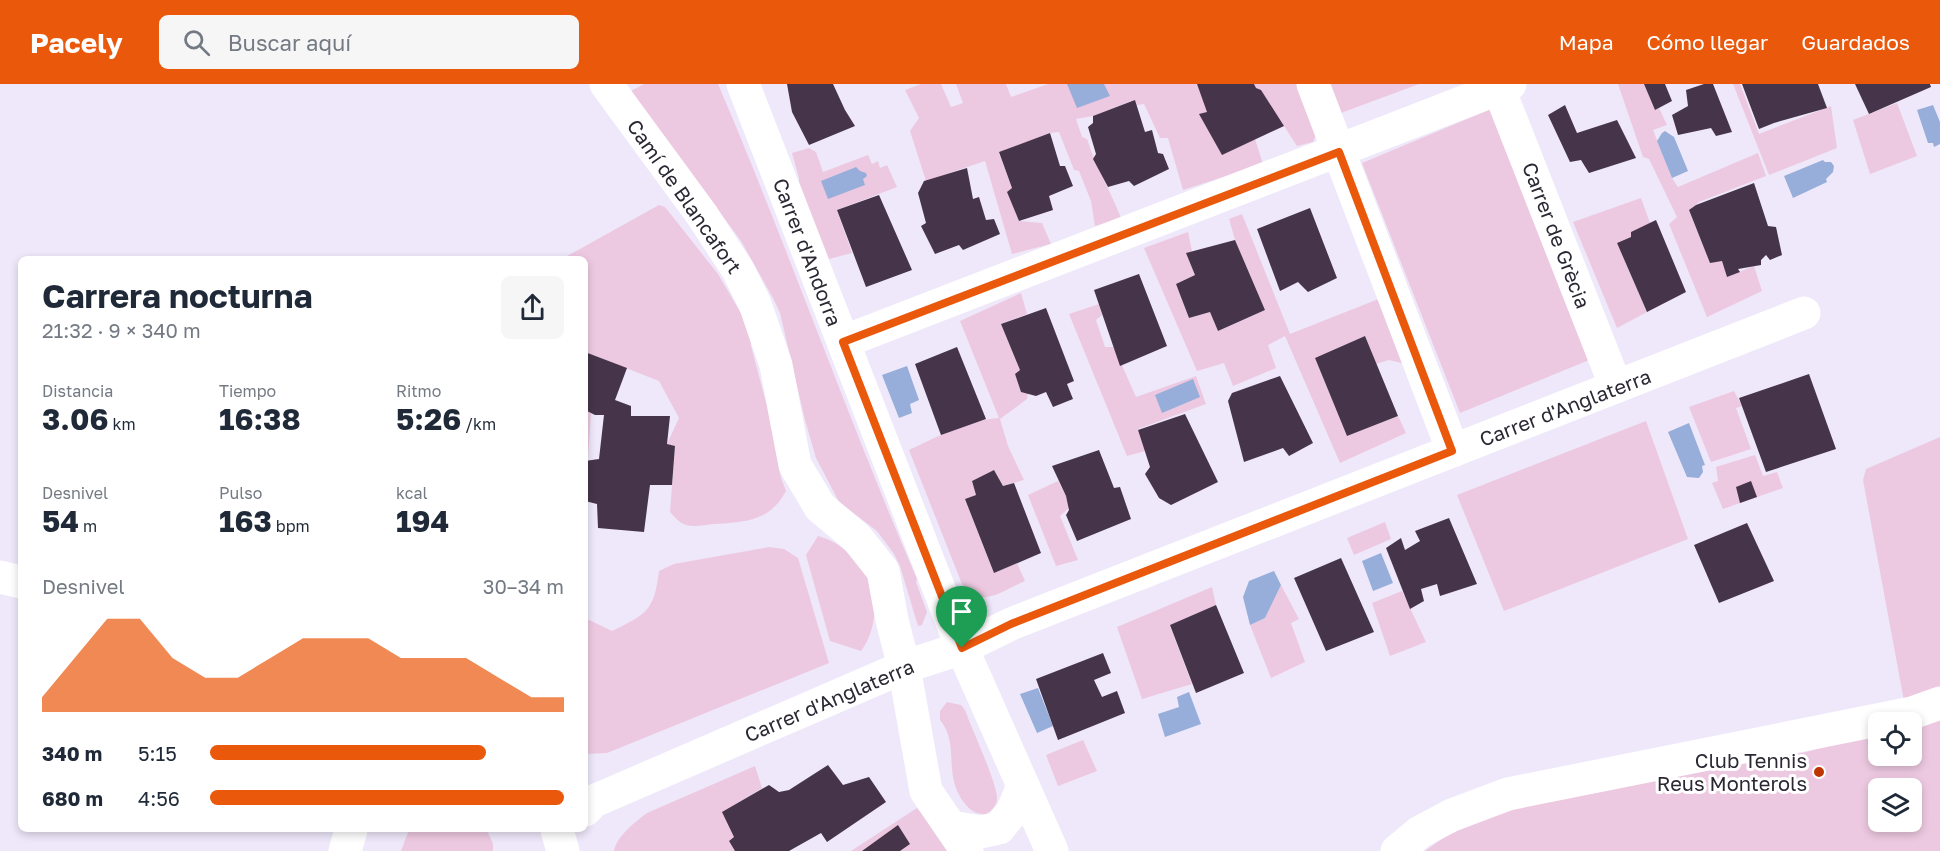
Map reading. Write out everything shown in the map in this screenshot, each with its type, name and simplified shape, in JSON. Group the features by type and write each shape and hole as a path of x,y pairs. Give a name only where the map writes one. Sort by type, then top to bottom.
{"street":[{"name":"Camí de Blancafort","path":"606,84 702,215 747,287 765,328 776,365 795,465 820,507 857,538 883,571 904,667"},
{"name":"Carrer d'Andorra","path":"743,84 962,648 1052,851"},
{"path":"1313,84 1452,451"},
{"path":"843,342 1339,152 1502,86"},
{"name":"Carrer de Grècia","path":"1502,86 1616,387"},
{"name":"Carrer d'Anglaterra","path":"588,804 904,667 962,648 1011,624 1804,313"},
{"path":"0,577 18,581"},
{"path":"904,667 926,791 959,839 999,828 1012,812 1023,786"},
{"path":"1397,851 1420,832 1452,815 1508,794 1912,712 1940,703"},
{"path":"345,851 350,832"}],"shaded area":[{"path":"644,84 718,84 917,579 916,582 927,612 922,625 918,626 900,566 894,554 877,531 839,502 816,458 780,313 741,241 673,148 635,103 631,91"},
{"path":"921,84 941,84 951,107 963,103 956,84 1006,84 1011,97 1048,84 1299,84 1319,128 1313,142 1297,146 1284,126 1255,139 1263,164 1183,190 1168,138 1160,138 1144,104 1137,105 1135,100 1093,116 1076,119 1082,137 1087,139 1121,218 1095,226 1091,201 1079,171 1074,170 1059,132 1050,133 999,153 1012,188 1008,192 1019,221 1042,223 1051,244 1012,254 985,161 926,181 910,131 919,118 905,90"},
{"path":"1330,84 1419,84 1341,113"},
{"path":"1618,84 1644,84 1655,110 1659,108 1667,125 1653,130 1672,178 1678,187 1758,153 1766,176 1699,202 1689,211 1710,262 1722,261 1727,277 1754,266 1762,291 1707,317 1669,224 1677,217 1649,159 1643,157"},
{"path":"1733,84 1740,84 1759,134 1831,106 1837,148 1769,175"},
{"path":"1897,103 1917,156 1870,174 1853,120"},
{"path":"1496,107 1594,358 1460,413 1362,163"},
{"path":"809,148 816,152 823,172 868,155 872,164 878,161 880,168 887,165 897,187 837,210 852,253 829,259 799,182 792,153"},
{"path":"1641,198 1650,223 1631,237 1617,243 1647,312 1617,328 1573,222"},
{"path":"659,205 665,207 718,274 749,327 751,346 767,406 781,478 786,491 772,509 764,515 745,521 696,526 684,524 670,512 675,447 667,444 679,418 659,381 588,353 588,256 567,256"},
{"path":"1242,214 1290,334 1381,298 1409,365 1389,360 1376,364 1365,336 1315,358 1347,436 1398,416 1406,433 1340,463 1285,336 1268,345 1276,368 1233,386 1224,363 1197,371 1144,248 1188,232 1192,251 1187,253 1195,275 1176,284 1189,318 1210,312 1218,331 1265,310 1235,240 1229,219"},
{"path":"1021,293 1027,314 1001,324 1020,370 1015,374 1021,392 1028,393 1027,399 1000,419 1008,446 1024,480 1003,486 994,470 972,481 976,495 965,499 994,573 1017,563 1025,581 991,596 976,596 962,584 909,450 964,426 999,418 960,321"},
{"path":"1099,304 1102,315 1096,320 1105,347 1114,347 1136,397 1196,376 1206,404 1138,429 1145,451 1127,456 1069,314"},
{"path":"1734,391 1742,406 1736,408 1751,449 1711,462 1689,407"},
{"path":"588,412 591,413 588,460"},
{"path":"1646,421 1688,539 1504,611 1457,495"},
{"path":"1940,437 1940,690 1904,701 1863,480 1866,469"},
{"path":"1755,455 1763,476 1777,472 1783,488 1723,509 1712,483 1718,481 1716,467"},
{"path":"1058,481 1069,508 1060,516 1078,560 1056,566 1028,495"},
{"path":"1385,522 1391,539 1354,555 1347,538"},
{"path":"818,536 841,547 868,575 873,594 874,614 870,634 861,651 830,641 806,555"},
{"path":"769,547 784,549 798,558 829,663 607,753 588,754 588,619 612,631 641,615 651,603 659,571 674,564"},
{"path":"1281,585 1299,619 1291,623 1305,662 1271,678 1250,625 1265,618"},
{"path":"1212,587 1216,605 1170,626 1192,684 1142,699 1117,627"},
{"path":"1402,591 1426,642 1390,656 1372,603"},
{"path":"947,702 961,705 965,710 984,756 997,802 986,814 980,814 968,807 954,783 949,740 940,720 940,711"},
{"name":"Club Tennis Reus Monterols","path":"1940,717 1940,851 1425,851 1447,835 1519,806 1806,752 1868,736 1868,766 1922,766 1922,721"},
{"path":"1083,740 1097,771 1058,786 1046,755"},
{"path":"755,766 762,788 723,812 734,837 729,841 735,851 614,851 623,835 647,813"},
{"path":"917,808 952,851 851,851"},
{"path":"408,832 488,832 493,844 493,851 401,851"}],"water":[{"path":"1067,84 1104,84 1110,96 1077,108"},
{"path":"1933,105 1940,122 1940,144 1934,147 1933,143 1928,143 1917,110"},
{"path":"1665,131 1674,137 1688,171 1672,178 1657,141"},
{"path":"1823,160 1831,162 1834,166 1833,172 1826,179 1827,182 1793,198 1784,176"},
{"path":"856,167 866,173 867,176 863,179 865,185 828,199 821,181"},
{"path":"907,366 919,400 910,404 912,413 899,418 882,375"},
{"path":"1193,379 1200,397 1162,413 1155,395"},
{"path":"1689,423 1705,465 1702,466 1703,472 1699,478 1687,477 1668,432"},
{"path":"1381,553 1393,583 1373,591 1362,561"},
{"path":"1274,571 1281,585 1265,618 1250,625 1243,597 1249,581"},
{"path":"1038,688 1053,726 1037,733 1020,694"},
{"path":"1189,692 1201,724 1165,737 1158,714 1179,707 1177,697"}],"building":[{"path":"787,84 833,84 855,126 809,145 792,112"},
{"path":"1197,84 1254,84 1261,90 1284,126 1222,155 1199,114 1207,112"},
{"path":"1644,84 1665,84 1672,101 1655,110"},
{"path":"1704,84 1713,84 1732,132 1716,136 1711,128 1678,135 1672,115 1688,106 1686,90"},
{"path":"1742,84 1818,84 1827,108 1759,129"},
{"path":"1855,84 1930,84 1931,87 1869,114"},
{"path":"1135,100 1145,132 1152,130 1158,153 1163,154 1169,169 1134,186 1129,181 1108,187 1093,159 1096,154 1088,127 1093,123 1093,116"},
{"path":"1565,105 1577,133 1617,120 1636,158 1589,173 1581,160 1570,162 1548,115"},
{"path":"1050,133 1060,166 1065,166 1073,186 1049,196 1053,210 1019,221 1007,192 1012,188 999,152"},
{"path":"967,168 973,199 979,197 986,220 994,219 1000,234 963,250 959,245 935,254 921,226 926,223 918,193 924,181"},
{"path":"1754,183 1768,226 1776,227 1782,255 1770,260 1766,255 1761,260 1761,265 1738,269 1740,272 1727,277 1722,261 1710,263 1689,210 1696,205"},
{"path":"879,195 912,270 866,287 837,210"},
{"path":"1310,208 1337,278 1308,292 1298,282 1280,291 1257,229"},
{"path":"1656,220 1686,292 1647,312 1617,243 1631,237 1631,232"},
{"path":"1235,240 1265,310 1218,331 1210,312 1189,318 1176,284 1195,275 1186,253"},
{"path":"1139,274 1167,346 1120,366 1094,290"},
{"path":"1046,308 1074,381 1067,384 1073,399 1053,407 1046,392 1036,396 1021,392 1015,374 1020,370 1001,324"},
{"path":"1365,336 1398,416 1347,436 1315,358"},
{"path":"957,347 986,419 941,435 915,364"},
{"path":"588,353 627,368 615,400 631,406 631,416 670,416 667,444 675,446 672,485 650,485 644,532 598,528 597,504 588,502 588,461 599,459 604,415 595,415 588,412"},
{"path":"1809,374 1836,449 1766,472 1739,398"},
{"path":"1280,376 1313,443 1289,456 1283,448 1244,462 1228,401 1232,393"},
{"path":"1185,414 1218,482 1171,505 1159,498 1145,474 1150,467 1138,430"},
{"path":"1099,450 1114,488 1120,487 1131,519 1077,541 1066,515 1069,510 1066,496 1052,466"},
{"path":"994,470 1003,486 1014,483 1041,553 994,573 965,499 976,495 972,481"},
{"path":"1751,481 1757,497 1740,503 1736,487"},
{"path":"1449,518 1477,584 1440,596 1437,584 1421,589 1424,601 1410,609 1386,548 1401,538 1405,550 1420,541 1415,531"},
{"path":"1747,523 1774,581 1719,603 1694,545"},
{"path":"1341,558 1374,632 1326,651 1294,578"},
{"path":"1216,605 1244,673 1196,693 1170,625"},
{"path":"1103,653 1111,673 1094,680 1102,697 1117,691 1125,713 1058,740 1036,679"},
{"path":"828,765 843,785 869,777 886,802 827,842 821,833 789,851 735,851 729,841 734,837 722,812 769,785 779,792 789,790"},
{"path":"898,825 910,844 900,851 862,851"}],"place":[{"name":"Club Tennis Reus Monterols","path":"1819,772"}],"route":[{"path":"1339,152 1452,451 1011,624 962,648 843,342 1339,152"}]}
